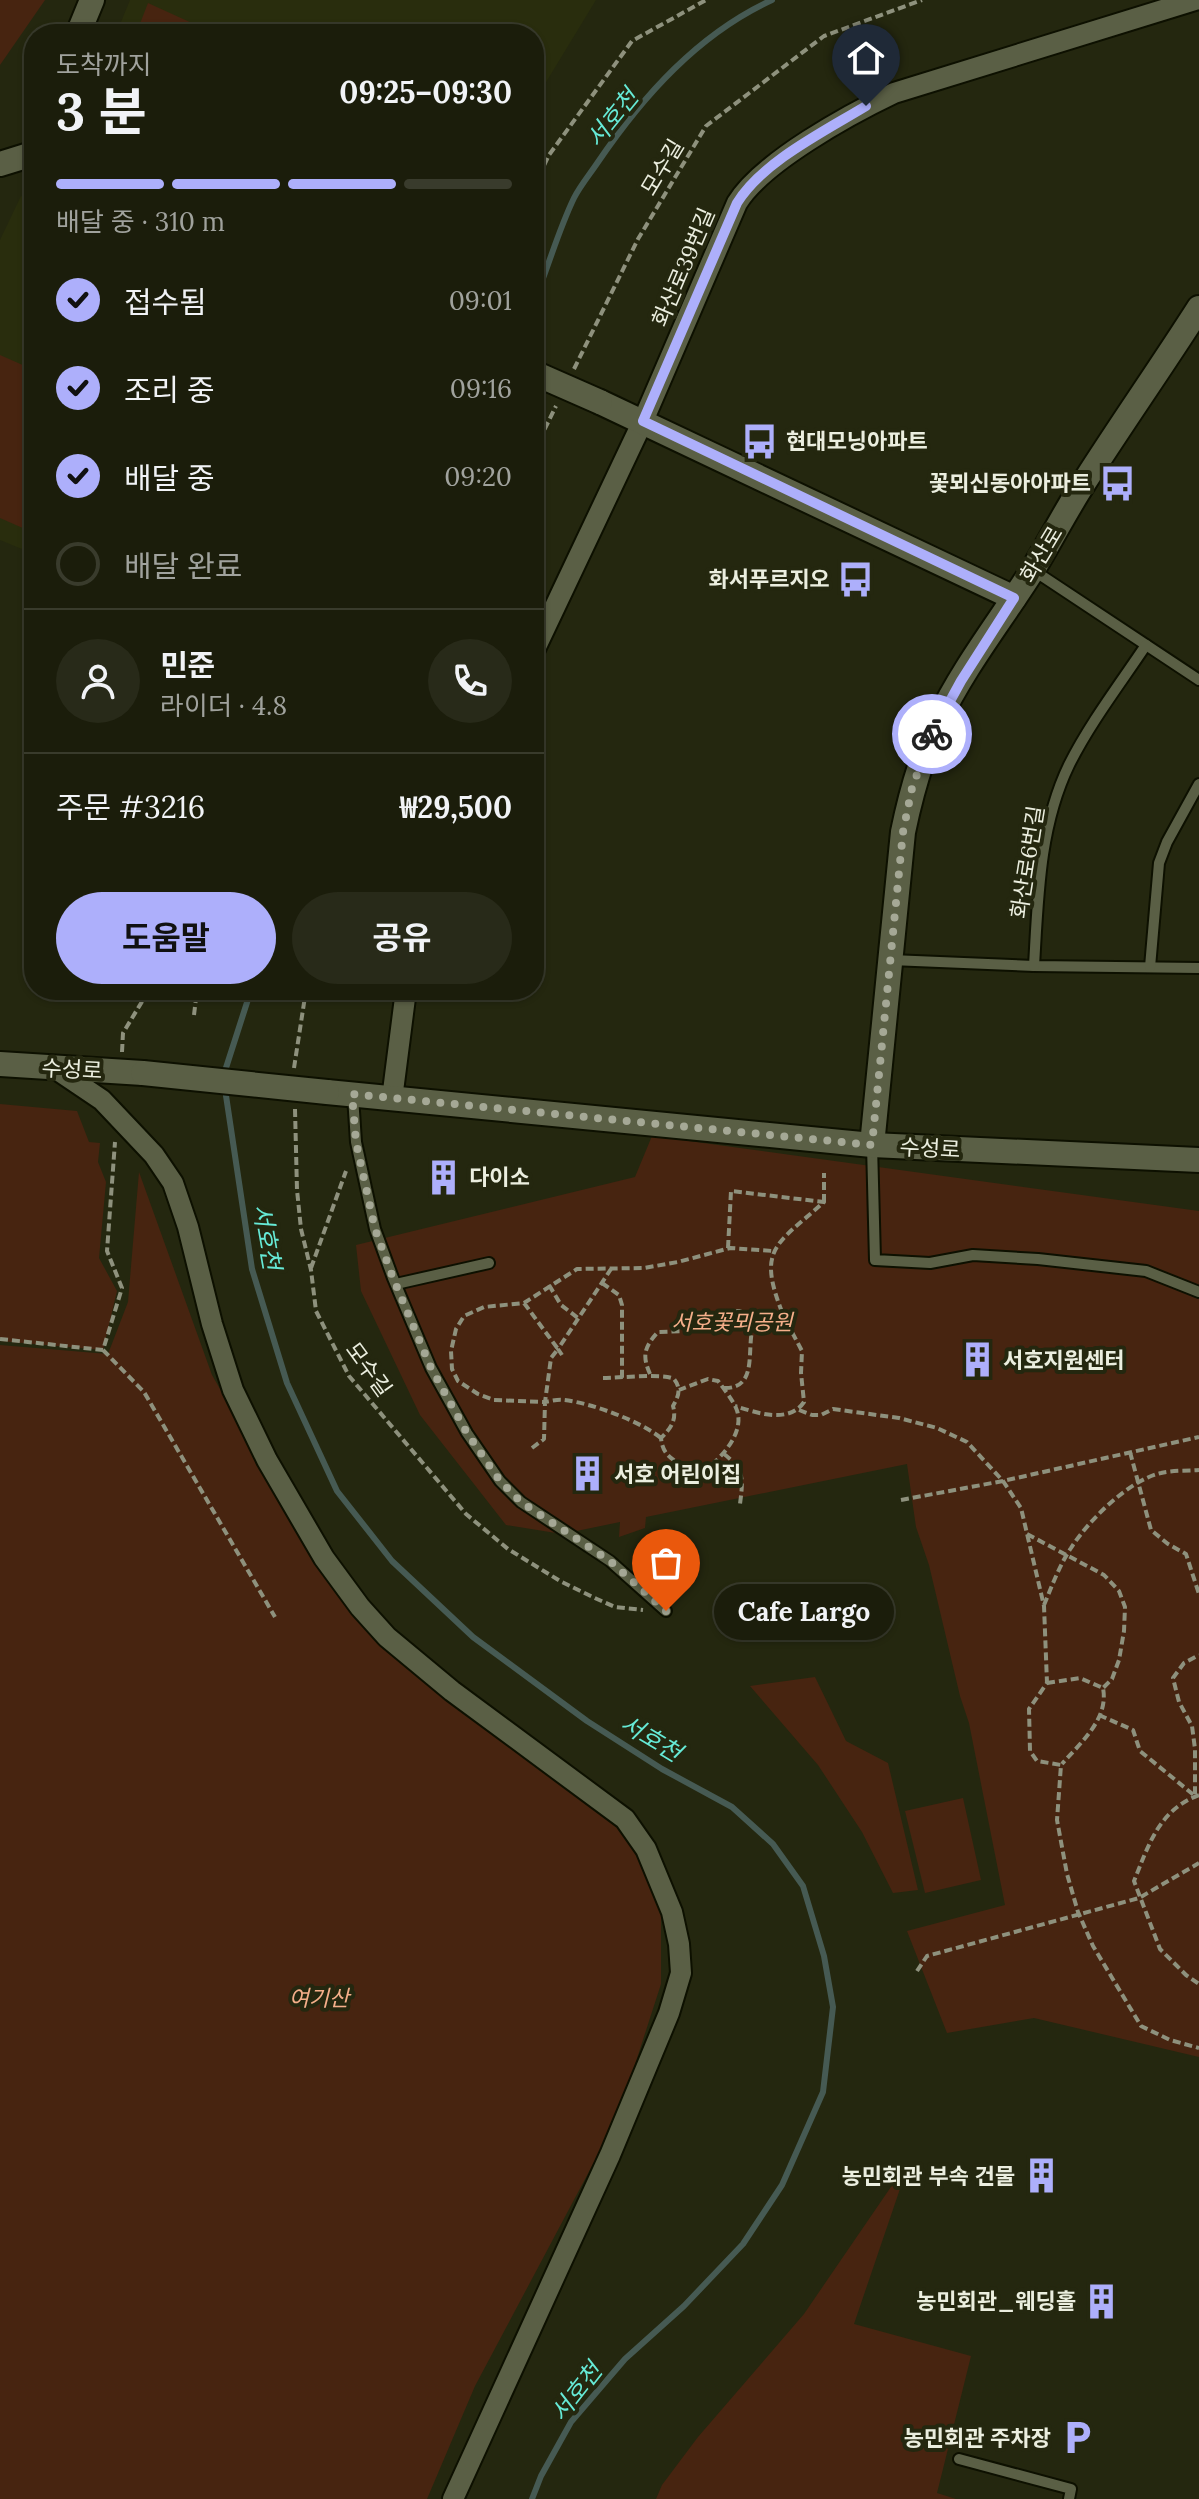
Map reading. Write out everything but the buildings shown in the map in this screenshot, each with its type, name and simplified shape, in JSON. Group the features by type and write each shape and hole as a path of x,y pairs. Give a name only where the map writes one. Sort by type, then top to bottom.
{"street":[{"path":"82,24 92,0"},
{"name":"화산로39번길","path":"544,630 643,421 745,189 841,122 894,93 1195,0"},
{"path":"0,164 24,154"},
{"name":"화산로","path":"872,1145 903,832 916,777 939,718 1084,483 1199,308"},
{"path":"544,377 643,421 1014,598"},
{"path":"392,1099 405,1000"},
{"name":"수성로","path":"0,1064 132,1073 872,1145 1199,1160"},
{"path":"56,1069 102,1100 154,1155 173,1183 233,1390 267,1460 324,1558 360,1607 387,1637 452,1691 625,1819 646,1849 672,1912 681,1973 669,2013 610,2155 453,2499"}],"lane":[{"path":"1033,570 1199,680"},
{"name":"화산로6번길","path":"1034,966 1040,874 1052,812 1063,779 1094,724 1146,645"},
{"path":"1150,967 1159,863 1199,784"},
{"path":"891,960 1199,968"},
{"path":"352,1094 356,1142 375,1229 441,1387 467,1433 500,1481 521,1502 610,1561 666,1611"},
{"path":"872,1145 875,1260 930,1263 973,1255 1038,1259 1146,1271 1199,1292"},
{"path":"396,1284 489,1263"},
{"path":"959,2459 1071,2489 1069,2499"}],"path":[{"path":"544,166 632,41 706,0"},
{"name":"모수길","path":"571,375 638,239 706,126 824,36 922,0"},
{"path":"544,430 557,403"},
{"path":"132,1073 123,1033 143,1000"},
{"path":"194,1015 196,1000"},
{"path":"294,1070 304,1000"},
{"name":"모수길","path":"294,1097 301,1229 311,1270 316,1311 349,1376 466,1514 508,1549 560,1581 615,1607 666,1611"},
{"path":"103,1350 122,1288 107,1251 116,1149 114,1129 118,1119"},
{"path":"311,1270 356,1142"},
{"path":"735,1406 785,1415 799,1410 804,1402 802,1351 773,1290 769,1261 780,1241 824,1202 824,1173"},
{"path":"728,1249 731,1191 824,1202"},
{"path":"679,1390 708,1379 718,1381 735,1406 738,1422 733,1439 724,1454 708,1468 691,1467 673,1460 665,1453 661,1438 638,1422 609,1412 563,1399 545,1402 494,1400 478,1394 458,1381 452,1369 451,1351 456,1329 464,1316 484,1307 524,1303 577,1269 644,1268 728,1249 773,1251"},
{"path":"532,1448 544,1439 551,1358 611,1269"},
{"path":"602,1283 619,1295 622,1305 622,1378"},
{"path":"549,1285 561,1305 578,1318"},
{"path":"524,1303 562,1355"},
{"path":"650,1374 643,1358 647,1343 658,1332 685,1331 697,1316 739,1311 745,1313 754,1324"},
{"path":"754,1324 784,1317"},
{"path":"723,1388 741,1384 747,1376 750,1335 754,1324"},
{"path":"0,1339 103,1350 144,1392 275,1617"},
{"path":"603,1378 667,1375 677,1381 679,1390 673,1406 673,1422 661,1438"},
{"path":"799,1410 821,1415 833,1409 899,1418 937,1428 967,1442 1003,1481 1021,1508 1044,1606 1047,1683 1029,1709 1030,1751 1037,1761 1061,1765"},
{"path":"901,1500 1003,1481 1199,1437"},
{"path":"1130,1452 1151,1530 1186,1554 1199,1594"},
{"path":"724,1454 736,1463 742,1477 740,1504"},
{"path":"1044,1606 1072,1545 1117,1496 1136,1482 1162,1472 1199,1470"},
{"path":"1027,1534 1104,1575 1119,1591 1125,1607 1124,1631 1119,1660 1112,1679 1103,1688"},
{"path":"1197,1795 1192,1726 1179,1702 1173,1678 1184,1663 1199,1655"},
{"path":"1047,1683 1080,1678 1103,1688"},
{"path":"1103,1688 1106,1701 1094,1728 1061,1765 1057,1820 1067,1874 1078,1912 1093,1946 1141,2026 1170,2040 1199,2048"},
{"path":"1099,1715 1133,1730 1140,1751 1197,1795"},
{"path":"1197,1795 1170,1810 1157,1829 1134,1881 1160,1949 1199,1984"},
{"path":"917,1971 927,1956 1139,1898 1199,1863"}],"shaded area":[{"path":"130,0 596,0 544,86 544,24 120,24"},
{"path":"21,196 24,197 24,550 0,540 0,240"}],"green space":[{"path":"0,0 45,0 28,24 24,24 24,30 0,65"},
{"path":"148,3 194,24 140,24"},
{"path":"0,355 24,366 24,529 0,518"},
{"path":"0,1104 77,1111 89,1142 100,1143 98,1162 106,1182 99,1258 117,1291 103,1350 0,1341"},
{"name":"서호꽃뫼공원","path":"652,1136 1199,1211 1199,2057 1034,2018 947,2033 907,1931 1005,1905 969,1723 929,1565 916,1527 907,1464 646,1517 645,1528 619,1537 620,1522 562,1534 506,1525 420,1415 361,1291 356,1245 635,1177"},
{"name":"여기산","path":"139,1172 212,1375 337,1594 421,1678 595,1806 630,1839 661,1914 661,1984 618,2117 475,2386 427,2499 0,2499 0,1345 108,1354 128,1302"},
{"path":"815,1677 846,1741 888,1763 918,1890 893,1893 862,1832 818,1765 750,1686"},
{"path":"963,1798 981,1880 925,1893 905,1811"},
{"path":"895,2181 902,2183 854,2324 971,2356 937,2493 956,2499 656,2499 662,2485 698,2437 804,2314"}],"waterway":[{"name":"서호천","path":"544,275 563,223 582,184 653,91 720,30 772,0"},
{"name":"서호천","path":"224,1074 248,1000"},
{"name":"서호천","path":"225,1089 252,1269 287,1383 337,1491 392,1561 473,1637 587,1721 662,1769 732,1807 773,1844 803,1886 824,1956 833,2007 823,2092 782,2185 743,2244 684,2306 625,2359 571,2422 532,2499"}],"way so far":[{"path":"666,1611 610,1561 521,1502 500,1481 467,1433 431,1368 375,1229 356,1142 352,1094 872,1145 903,832 912,788 932,734"}],"place":[{"name":"현대모닝아파트","path":"760,441"},
{"name":"꽃뫼신동아아파트","path":"1117,483"},
{"name":"화서푸르지오","path":"856,579"},
{"name":"다이소","path":"443,1177"},
{"name":"서호지원센터","path":"977,1360"},
{"name":"서호 어린이집","path":"588,1474"},
{"name":"Cafe Largo","path":"666,1611"},
{"name":"농민회관 부속 건물","path":"1041,2176"},
{"name":"농민회관_웨딩홀","path":"1102,2301"},
{"name":"농민회관 주차장","path":"1077,2438"}],"route":[{"path":"866,106 791,153 745,189 643,421 1014,598 961,681 932,734"}]}
